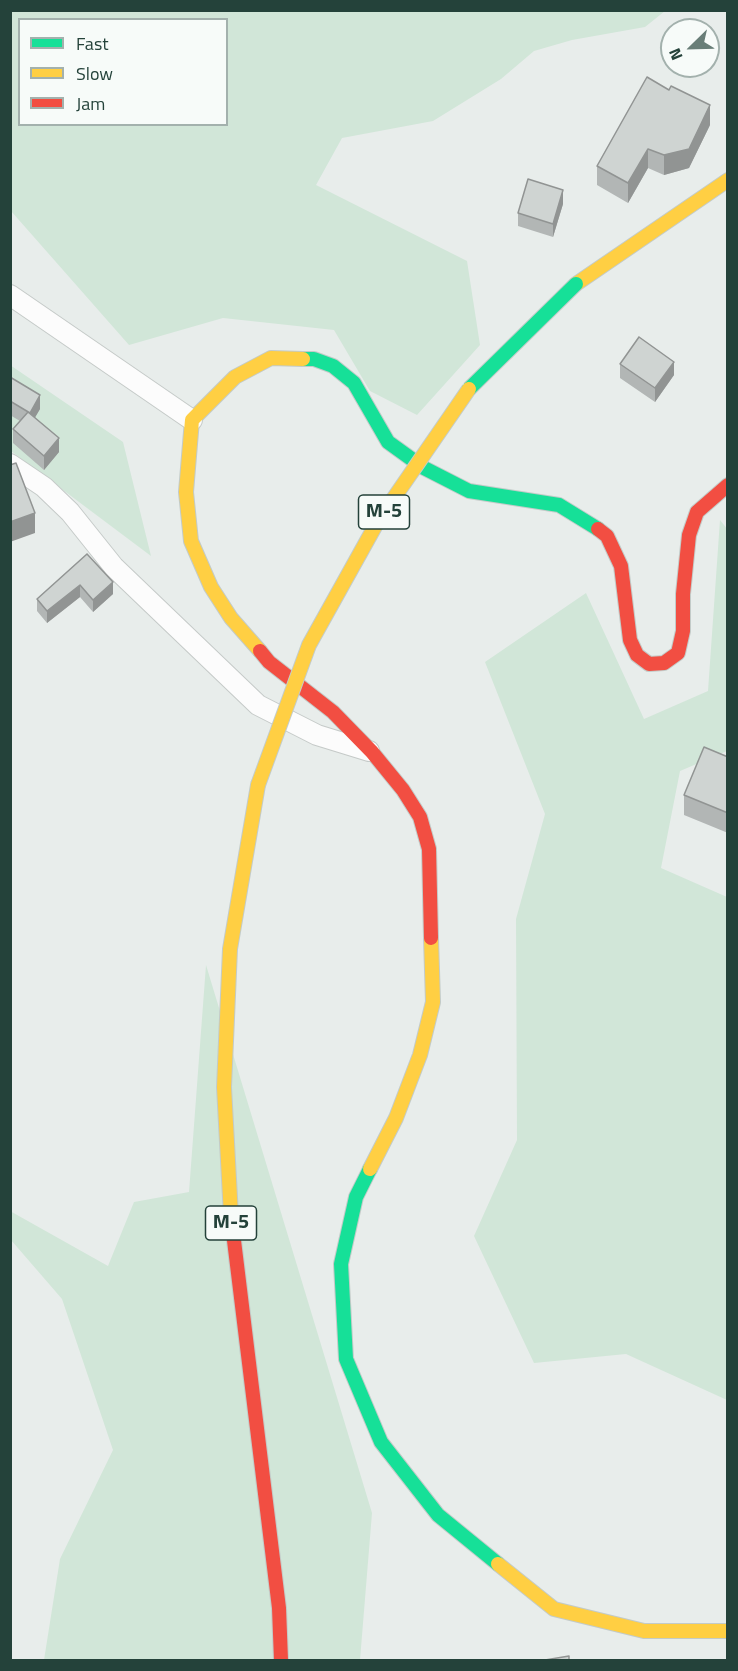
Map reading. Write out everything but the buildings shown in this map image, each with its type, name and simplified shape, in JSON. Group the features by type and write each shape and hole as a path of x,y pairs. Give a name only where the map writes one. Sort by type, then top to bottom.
{"street":[{"name":"M-5","path":"282,1660 279,1608 231,1224 224,1087 230,949 258,785 309,645 378,521 468,390 576,284 728,180"},
{"path":"10,295 192,420"},
{"path":"728,485 697,512 689,535 682,594 683,631 678,653 664,663 649,664 637,655 630,640 621,566 607,536 559,505 469,490 424,468 388,442 354,383 333,366 314,359 271,358 235,377 192,420 186,492 191,541 211,587 231,618 269,662 333,712 372,752 403,790 420,818 429,849 433,1002 420,1055 396,1118 356,1197 341,1264 346,1359 381,1442 438,1515 554,1610 644,1631 728,1631"},
{"path":"10,464 44,487 70,512 114,567 258,705 317,735 372,752"}],"green space":[{"path":"10,11 665,11 645,27 572,40 534,51 501,79 433,121 342,138 316,185 467,261 480,345 417,415 370,391 334,330 223,318 129,345 11,211"},
{"path":"10,365 123,442 151,556 11,451"},
{"path":"720,520 728,530 727,751 680,771 661,868 727,897 727,1400 626,1354 534,1363 474,1236 517,1140 516,919 545,814 485,662 586,593 644,719 708,691"},
{"path":"206,965 372,1513 360,1660 44,1660 60,1559 113,1450 62,1299 11,1240 10,1211 108,1266 134,1202 189,1192"}],"traffic: fast":[{"path":"469,389 576,284"},
{"path":"303,359 314,359 333,366 354,383 388,442 424,468 469,491 559,505 598,529"},
{"path":"370,1169 356,1197 341,1264 346,1359 381,1442 438,1515 498,1564"}],"traffic: slow":[{"path":"576,284 728,180"},
{"path":"260,651 231,618 211,587 191,541 186,492 192,420 235,377 271,358 303,359"},
{"path":"258,785 309,645 378,521 469,389"},
{"path":"231,1216 224,1087 230,949 258,785"},
{"path":"370,1169 396,1118 420,1055 433,1002 431,938"},
{"path":"498,1564 554,1609 644,1631 728,1631"}],"traffic: jam":[{"path":"598,529 607,536 621,566 630,640 637,655 649,664 664,663 678,653 683,631 683,594 689,535 697,512 728,485"},
{"path":"260,651 269,662 333,712 372,752 403,790 420,817 429,849 431,938"},
{"path":"231,1216 279,1608 281,1660"}]}
